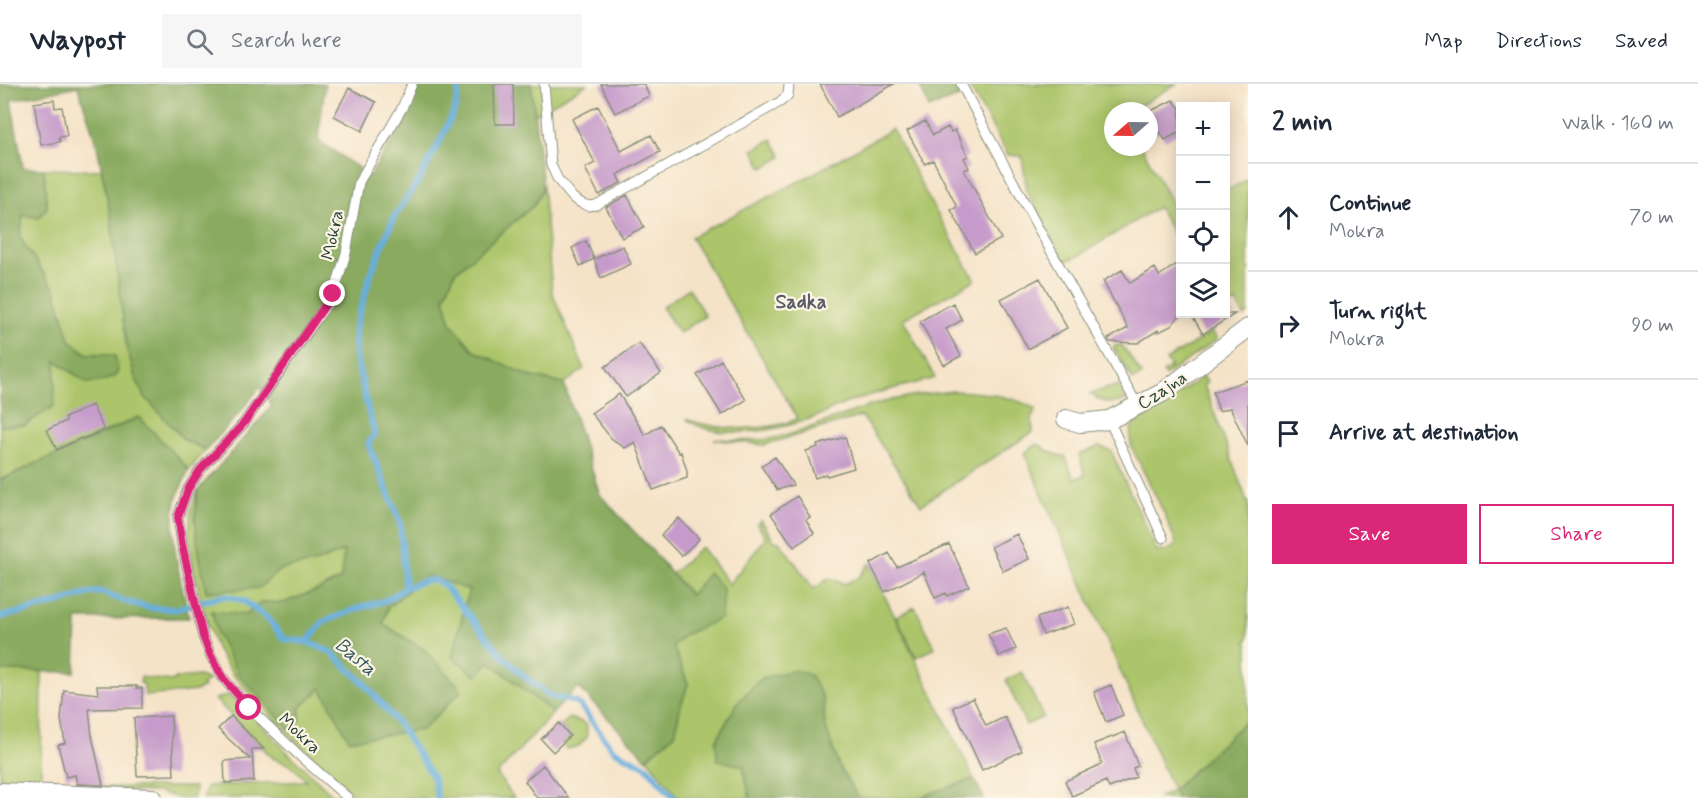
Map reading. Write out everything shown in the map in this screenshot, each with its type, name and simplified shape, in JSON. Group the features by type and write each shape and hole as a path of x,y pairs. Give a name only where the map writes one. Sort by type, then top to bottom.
{"street":[{"name":"Czajna","path":"1066,419 1080,423 1109,420 1138,406 1162,393 1248,328"},
{"path":"0,792 153,798"}],"lane":[{"name":"Mokra","path":"348,798 292,749 228,685 203,637 178,517 188,489 200,470 244,423 333,294 346,253 359,182 402,108 412,84"},
{"path":"544,84 551,165 558,180 573,198 588,206 596,205 780,102 788,95 789,85"},
{"path":"961,84 1138,406"},
{"path":"1109,420 1163,538"}],"green space":[{"path":"0,84 325,84 318,140 370,176 405,118 419,84 531,84 543,187 534,205 455,272 444,298 451,323 474,351 529,376 564,384 600,495 690,595 709,573 723,589 721,618 684,635 673,646 688,684 675,734 646,758 578,687 553,713 490,662 476,676 452,657 469,590 427,575 388,607 383,624 425,650 462,690 422,730 349,740 321,688 300,708 300,720 292,732 238,674 217,634 212,611 246,615 262,602 283,603 318,590 341,579 344,551 314,563 281,569 259,588 206,592 197,542 195,516 198,490 272,406 260,387 206,450 184,440 144,396 135,377 126,343 110,212 97,146 78,86 11,100 23,168 44,169 47,208 38,218 23,215 20,238 55,290 70,340 87,354 115,356 118,371 114,377 87,383 56,361 54,406 25,425 0,426"},
{"path":"531,84 587,84 535,114"},
{"path":"919,84 955,84 961,96 929,108"},
{"path":"968,84 1176,84 1146,102 1104,102 1104,156 1147,156 1176,211 1176,239 1158,207 1065,262 1027,192 1022,156 1008,155"},
{"path":"892,129 975,280 903,319 935,378 864,397 798,423 765,430 730,432 714,430 686,419 727,428 756,428 798,419 691,237 813,174"},
{"path":"772,139 782,157 763,168 753,150"},
{"path":"44,169 102,170 110,212 126,343 135,377 184,440 206,450 189,470 139,417 0,480 0,426 25,425 56,360 99,382 114,377 118,371 106,354 87,354 70,340 55,290 20,238 23,215 47,208"},
{"path":"1248,179 1248,314 1245,317 1236,302 1230,305 1230,189"},
{"path":"543,187 552,292 584,369 564,384 529,376 474,351 451,323 444,298 455,272 534,205"},
{"path":"689,288 705,316 679,333 662,307"},
{"path":"1212,332 1217,339 1165,376 1163,373 1171,367 1166,360"},
{"path":"1122,345 1142,375 1133,380 1113,347"},
{"path":"1203,376 1207,382 1204,385 1248,504 1248,640 1246,641 1248,645 1248,719 1174,790 1177,798 1158,798 1173,790 1024,453 1038,444 1054,454 1065,456 1074,479 1085,475 1079,455 1099,446 1111,451 1157,551 1168,550 1176,543 1132,448 1131,428"},
{"path":"1119,385 1126,400 1116,403 1107,402 1090,394"},
{"path":"954,391 996,396 1017,401 1035,409 1032,419 1033,432 921,505 862,416 764,445 714,439 748,441 769,439 798,432 899,398"},
{"path":"139,417 189,470 176,500 174,544 189,618 77,619 75,672 0,671 0,480"},
{"path":"198,490 195,516 197,542 259,588 281,569 314,563 344,551 341,579 318,590 283,603 262,602 246,615 212,612 300,720 300,708 321,688 425,650 383,624 388,607 427,574 469,589 452,657 490,662 553,713 497,774 514,798 357,798 287,733 233,675 216,648 206,619 193,565 189,532 191,508"},
{"path":"761,520 774,541 779,541 814,589 829,578 845,584 859,577 869,564 974,779 920,798 859,798 840,769 825,726 823,698 743,766 750,798 679,798 647,758 675,734 688,684 673,646 684,635 721,617 709,574 691,595 672,574 701,547 729,584 766,538 757,524"},
{"path":"915,607 935,648 916,657 896,616"},
{"path":"795,670 810,675 823,698 825,726 840,769 859,798 750,798 743,766 717,760 716,741 737,703 762,678"},
{"path":"0,671 42,671 41,779 53,779 62,787 195,787 194,798 178,798 158,792 0,787"},
{"path":"1022,672 1043,717 1026,725 1006,680"},
{"path":"199,676 209,680 197,691 145,696 144,684 140,683 141,677 171,681"},
{"path":"228,695 236,698 285,750 336,798 203,798 207,786 307,781 292,766 273,758 215,699"},
{"path":"569,718 587,726 587,737 579,746 567,749 562,744 570,736 561,726"},
{"path":"1248,719 1248,798 1177,798 1173,790"},
{"path":"974,779 984,798 920,798 940,790"}],"building":[{"path":"494,84 513,84 514,124 495,124"},
{"path":"601,84 644,84 649,96 615,113"},
{"path":"820,84 894,84 837,117"},
{"path":"349,88 376,102 362,131 334,116"},
{"path":"54,100 55,108 62,107 67,136 59,137 60,142 41,145 34,103"},
{"path":"1173,100 1176,103 1176,134 1165,140 1160,132 1158,133 1158,108"},
{"path":"598,106 621,151 651,135 660,152 617,175 621,183 599,195 585,168 595,163 572,119"},
{"path":"925,121 933,135 948,127 951,132 955,130 968,156 964,158 969,168 964,170 1001,239 975,253 951,210 957,207 933,160 925,164 907,131"},
{"path":"627,195 644,227 622,238 606,207"},
{"path":"586,241 594,259 580,266 572,248"},
{"path":"623,246 631,264 601,278 594,259"},
{"path":"1176,265 1178,318 1171,326 1159,332 1158,330 1138,343 1110,342 1108,339 1128,328 1103,281 1122,270 1130,283 1155,268 1159,276"},
{"path":"1040,278 1067,328 1028,349 1001,299"},
{"path":"953,303 962,320 946,329 961,356 944,365 920,321"},
{"path":"1193,318 1229,318 1203,334"},
{"path":"639,343 661,373 626,397 605,367"},
{"path":"721,360 746,400 722,415 697,375"},
{"path":"1248,380 1248,446 1230,408 1219,411 1213,392"},
{"path":"619,394 645,435 661,425 679,453 681,452 687,478 653,490 635,442 625,448 611,438 591,413"},
{"path":"92,405 104,430 57,450 47,430"},
{"path":"845,437 854,468 815,478 806,451 818,447 817,445"},
{"path":"775,457 793,485 777,490 761,466"},
{"path":"797,496 810,517 806,520 814,533 794,547 771,514"},
{"path":"679,518 699,539 681,556 661,535"},
{"path":"1017,534 1029,559 1003,571 991,547"},
{"path":"949,544 969,586 947,596 946,593 935,598 924,572 885,592 870,564 889,553 897,567"},
{"path":"1068,607 1074,624 1043,635 1037,618"},
{"path":"1006,628 1016,649 999,656 988,634"},
{"path":"1111,685 1123,715 1106,722 1094,692"},
{"path":"97,686 142,688 142,708 89,709 92,736 103,785 77,784 75,775 66,777 58,745 65,743 61,719 64,690 98,694"},
{"path":"973,698 986,726 1005,717 1022,751 982,770 953,707"},
{"path":"171,716 174,775 137,776 134,718"},
{"path":"231,716 264,749 252,749 254,781 225,783 224,761 250,759 218,729"},
{"path":"559,723 570,736 553,752 541,739"},
{"path":"1125,732 1138,766 1133,768 1136,777 1109,788 1106,781 1072,796 1065,781 1102,764 1094,744"},
{"path":"543,765 569,798 537,798 525,781"}],"waterway":[{"path":"405,588 400,522 368,443 375,434 355,352 355,328 371,273 394,217 418,182 440,141 455,109 460,84"},
{"path":"307,642 323,622 387,600 405,588 423,581 434,580 443,584 502,655 524,676 550,696 580,705 613,750 647,767 674,798"},
{"name":"Basta","path":"0,617 101,592 151,608 176,609 221,596 244,601 268,619 284,639 307,642 331,652 364,683 399,725 434,779 437,798"}],"district":[{"name":"Sadka","path":"801,301"}],"route":[{"path":"249,708 223,678 203,637 178,517 188,489 200,470 244,423 333,294"}]}
